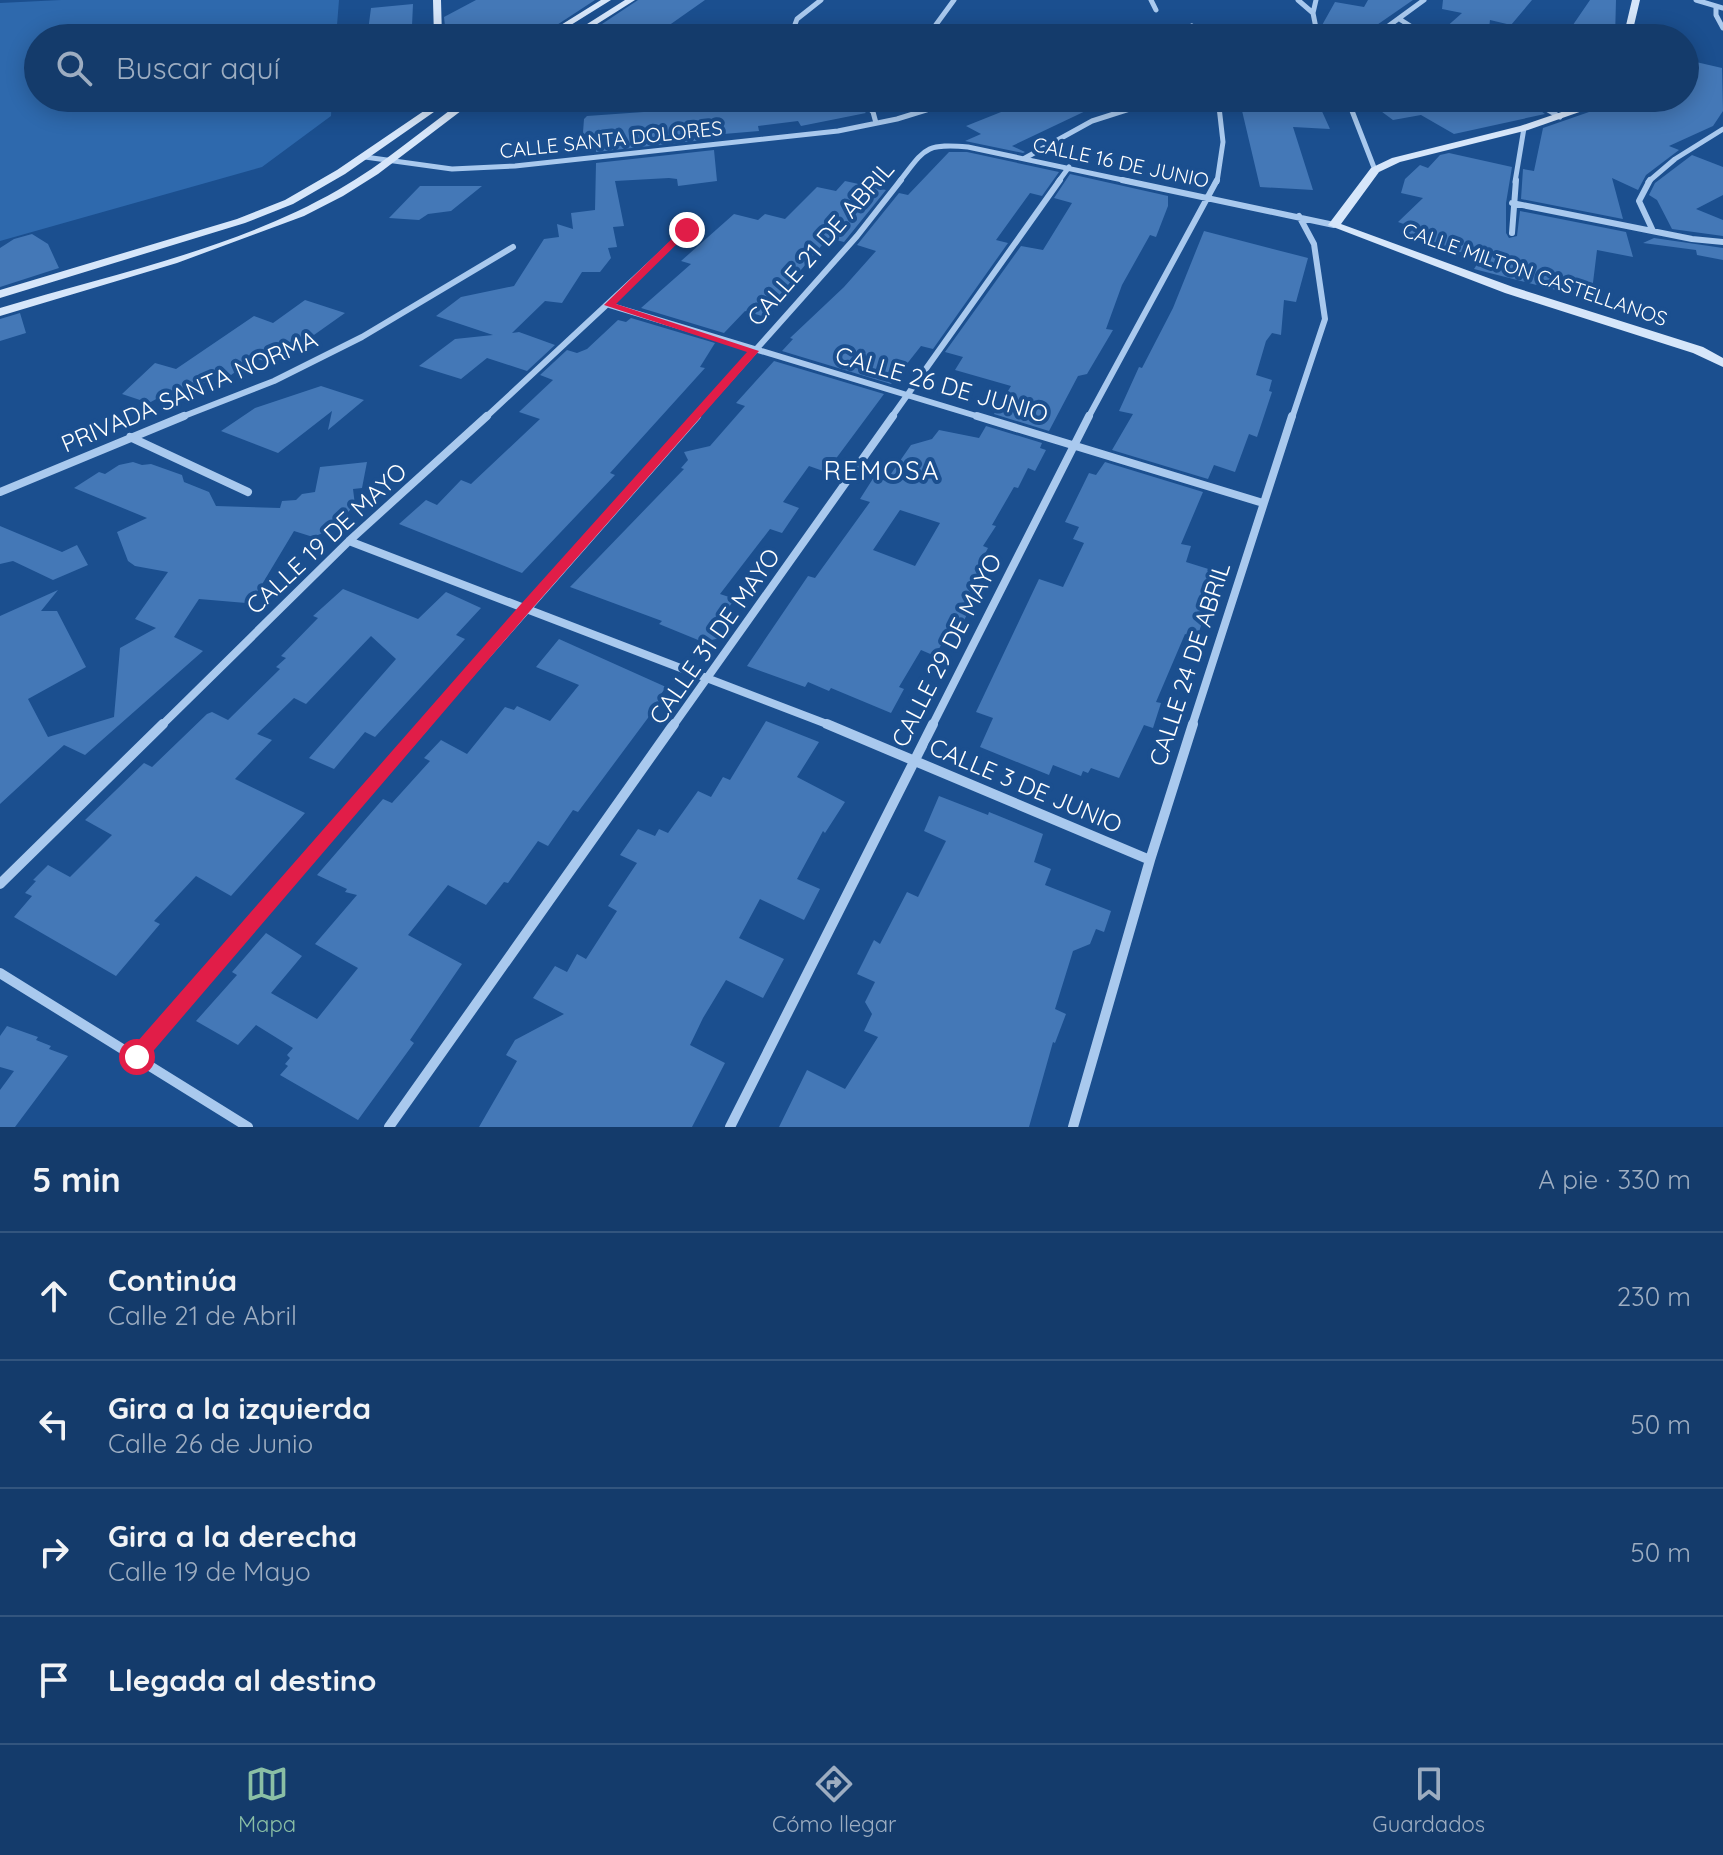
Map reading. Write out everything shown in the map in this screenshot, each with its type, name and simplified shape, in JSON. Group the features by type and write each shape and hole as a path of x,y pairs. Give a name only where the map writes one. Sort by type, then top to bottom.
{"main road":[{"path":"567,24 607,0"},
{"path":"592,24 631,0"},
{"path":"1630,24 1636,0"},
{"path":"438,1 438,24"},
{"path":"0,294 241,221 289,202 365,157 427,112"},
{"path":"0,312 270,226 340,193 389,161 453,112"},
{"path":"1334,225 1375,170 1419,152 1524,128 1572,112"},
{"name":"CALLE MILTON CASTELLANOS","path":"1334,225 1509,290 1698,350 1723,363"}],"street":[{"path":"795,24 797,19 821,0"},
{"path":"936,24 954,0"},
{"path":"1151,0 1156,10"},
{"path":"1298,0 1313,13"},
{"path":"1315,24 1313,13 1316,0"},
{"path":"1395,24 1424,0"},
{"path":"1696,0 1723,8"},
{"path":"1716,6 1716,15 1723,28"},
{"path":"1401,20 1407,24"},
{"path":"873,112 876,123"},
{"name":"CALLE SANTA DOLORES","path":"365,157 452,169 515,166 838,131 913,112"},
{"path":"1024,158 1054,139 1112,112"},
{"name":"CALLE 29 DE MAYO","path":"730,1127 1074,443 1209,196 1223,166 1225,127 1221,112"},
{"path":"1353,112 1375,170"},
{"path":"1552,112 1560,117"},
{"path":"1512,233 1512,203 1524,128"},
{"path":"1653,231 1639,197 1649,178 1723,129"},
{"name":"CALLE 16 DE JUNIO","path":"935,146 968,147 1299,216"},
{"name":"CALLE 21 DE ABRIL","path":"137,1057 526,608 857,236 925,149 935,146"},
{"name":"CALLE 31 DE MAYO","path":"389,1127 911,395 1069,167"},
{"path":"1512,203 1723,242"},
{"name":"CALLE MILTON CASTELLANOS","path":"1299,216 1334,225"},
{"name":"CALLE 24 DE ABRIL","path":"1073,1127 1150,860 1325,319 1314,244 1299,216"},
{"name":"CALLE 19 DE MAYO","path":"0,884 349,541 687,230"},
{"name":"PRIVADA SANTA NORMA","path":"0,492 274,381 362,337 513,247"},
{"name":"CALLE 26 DE JUNIO","path":"609,305 754,351 1074,443 1263,503"},
{"path":"130,437 248,492"},
{"name":"CALLE 3 DE JUNIO","path":"349,541 710,677 914,759 1150,860"},
{"path":"0,973 248,1127"}],"shaded area":[{"path":"61,0 339,0 337,24 24,24 24,112 331,112 331,116 262,167 0,241 0,3"}],"building":[{"path":"476,0 595,0 558,24 445,24 444,17"},
{"path":"638,0 705,0 671,24 602,24"},
{"path":"1368,0 1413,0 1378,24 1323,24 1335,2 1364,7"},
{"path":"1443,0 1532,0 1512,24 1490,20 1490,24 1450,24 1462,13 1442,9"},
{"path":"1590,0 1616,0 1615,24 1574,24"},
{"path":"413,4 412,24 369,24 371,8"},
{"path":"1699,63 1722,68 1723,111 1713,126 1669,146 1679,150 1646,175 1638,190 1612,178 1623,219 1521,199 1523,169 1534,171 1543,128 1589,112 1699,112"},
{"path":"644,112 866,113 801,126 798,121 758,126 759,131 712,135 712,139 596,152 597,143 582,146 584,119 587,116"},
{"path":"1001,112 1084,112 1012,146 1023,153 965,141 981,134 966,126"},
{"path":"1242,112 1322,112 1330,129 1293,127 1313,190 1260,187"},
{"path":"1382,112 1545,114 1454,134 1421,115 1393,120"},
{"path":"714,150 717,181 678,186 677,179 669,178 615,181 624,226 613,227 617,247 608,248 611,258 600,272 582,272 562,303 545,301 512,333 519,332 555,345 527,371 487,358 461,379 419,366 455,339 493,335 436,316 461,297 514,286 544,239 559,237 557,224 573,229 571,213 595,210 596,163"},
{"path":"949,152 967,152 1059,172 1042,196 1030,193 996,240 1008,243 933,349 921,346 891,384 782,351 793,339 790,338 844,287 876,251 857,245 899,193 908,195"},
{"path":"1449,153 1512,167 1506,203 1506,233 1509,238 1517,236 1520,211 1626,232 1633,257 1597,250 1591,299 1474,269 1481,258 1405,236 1415,228 1398,222 1423,198 1401,193 1405,179 1420,165 1428,168 1440,155"},
{"path":"1692,155 1723,167 1723,195 1696,209 1723,220 1723,236 1672,229 1657,200 1649,195 1655,183"},
{"path":"1070,174 1168,196 1168,206 1156,237 1150,235 1122,285 1106,329 1113,330 1087,374 1078,376 1049,431 994,414 1011,386 955,370 963,357 945,352 1021,246 1043,250 1072,203 1054,198"},
{"path":"845,181 886,190 844,242 828,238 762,316 745,311 724,333 641,308 691,264 681,261 734,214 758,220 765,214 785,219 817,187 836,191"},
{"path":"420,186 482,186 451,211 428,214 419,220 389,218"},
{"path":"1204,231 1308,258 1296,302 1284,300 1281,335 1272,333 1266,341 1256,375 1272,380 1269,391 1272,392 1257,437 1249,434 1235,472 1214,465 1208,479 1112,450 1133,414 1119,411 1139,367 1142,368 1173,308"},
{"path":"32,234 48,244 59,268 0,287 0,248 14,239"},
{"path":"1654,238 1723,248 1723,260 1697,255 1696,250 1643,243"},
{"path":"305,300 345,313 273,364 255,358 231,375 221,371 178,402 158,398 149,403 122,394 155,363 176,369 254,316 273,323"},
{"path":"20,313 26,333 0,341 0,319"},
{"path":"631,318 715,343 700,367 705,368 610,473 615,475 522,573 399,524 426,500 437,505 461,480 471,484 540,419 519,412 553,380 540,375 567,350 577,353 587,349 618,320 626,322"},
{"path":"774,361 884,394 826,472 809,466 783,502 799,508 782,533 770,529 720,594 735,599 713,628 720,638 703,642 659,624 662,621 570,587 684,469 681,468 688,460 684,452 710,446 745,406 736,403"},
{"path":"321,386 364,400 328,430 332,411 278,453 221,431 255,408"},
{"path":"986,426 1042,443 1040,448 1046,450 1035,471 1028,468 1018,488 1014,487 992,525 996,526 983,546 988,548 977,569 989,572 959,630 951,627 935,656 921,650 899,687 904,689 891,713 831,688 829,691 808,682 805,687 747,666 808,576 815,578 870,502 860,499 874,477 886,481 911,445 932,439 939,430 979,438","holes":["900,510 940,523 915,566 873,550"]},
{"path":"133,462 151,464 182,475 184,482 209,492 216,506 280,508 282,501 296,500 302,494 315,492 320,467 367,462 362,488 353,489 355,505 330,530 313,537 294,531 255,596 250,595 246,603 199,599 174,637 203,651 85,755 64,745 0,804 0,616 58,590 41,611 57,611 86,667 28,699 48,737 114,717 120,648 156,628 135,619 168,572 135,566 128,561 117,532 147,518 74,488 99,472 105,474 119,465"},
{"path":"1105,462 1203,492 1181,544 1191,546 1186,562 1218,572 1199,632 1193,630 1191,636 1185,634 1156,702 1161,703 1153,728 1144,725 1119,778 1091,768 1088,773 1083,771 1081,776 1053,765 1049,775 980,747 993,718 976,712 1039,579 1063,587 1084,543 1073,539 1079,527 1065,522 1089,473 1096,475"},
{"path":"0,526 62,552 77,545 88,565 53,580 13,561 0,564"},
{"path":"343,589 418,619 446,592 481,608 456,635 465,639 445,661 375,737 365,732 334,769 309,758 396,659 371,636 306,704 294,698 257,734 272,740 235,779 305,813 231,896 196,876 154,921 160,924 116,976 14,917 32,896 25,893 36,881 33,880 48,865 70,877 112,835 85,820 144,763 152,767 207,714 212,712 228,720 280,669 276,667 286,658 281,656 318,618 313,616"},
{"path":"559,639 666,687 661,694 665,695 578,812 573,810 548,846 538,841 508,883 504,882 486,905 448,885 408,935 462,964 410,1040 414,1043 358,1120 280,1075 288,1066 285,1064 290,1058 287,1055 293,1048 256,1025 238,1045 196,1021 237,975 232,972 266,933 302,956 271,993 317,1019 358,968 315,944 357,895 345,892 347,889 317,875 383,799 392,803 430,761 424,758 441,740 467,754 505,707 514,710 517,706 550,721 579,685 536,667"},
{"path":"766,721 819,742 797,777 845,802 825,833 823,831 797,879 820,889 804,920 760,899 739,938 784,959 763,998 726,980 703,1018 690,1045 725,1063 692,1127 479,1127 517,1061 506,1055 515,1040 564,1014 533,998 555,966 567,972 577,954 586,959 617,911 608,906 637,863 620,855 638,829 655,836 659,829 668,833 698,791 711,797 723,777 730,780"},
{"path":"939,796 1043,834 1034,862 1051,869 1045,885 1111,911 1104,932 1096,929 1090,944 1073,951 1055,1009 1066,1014 1053,1042 1029,1127 779,1127 807,1070 845,1089 878,1037 864,1031 872,1014 865,1002 875,982 857,974 874,940 880,944 907,892 918,897 946,841 924,831"},
{"path":"7,1026 38,1037 36,1040 51,1046 49,1049 68,1056 15,1127 0,1127 0,1090 14,1071 0,1067 0,1036"}],"district":[{"name":"REMOSA","path":"882,470"}],"route":[{"path":"137,1057 526,608 754,351 609,305 687,230"}]}
